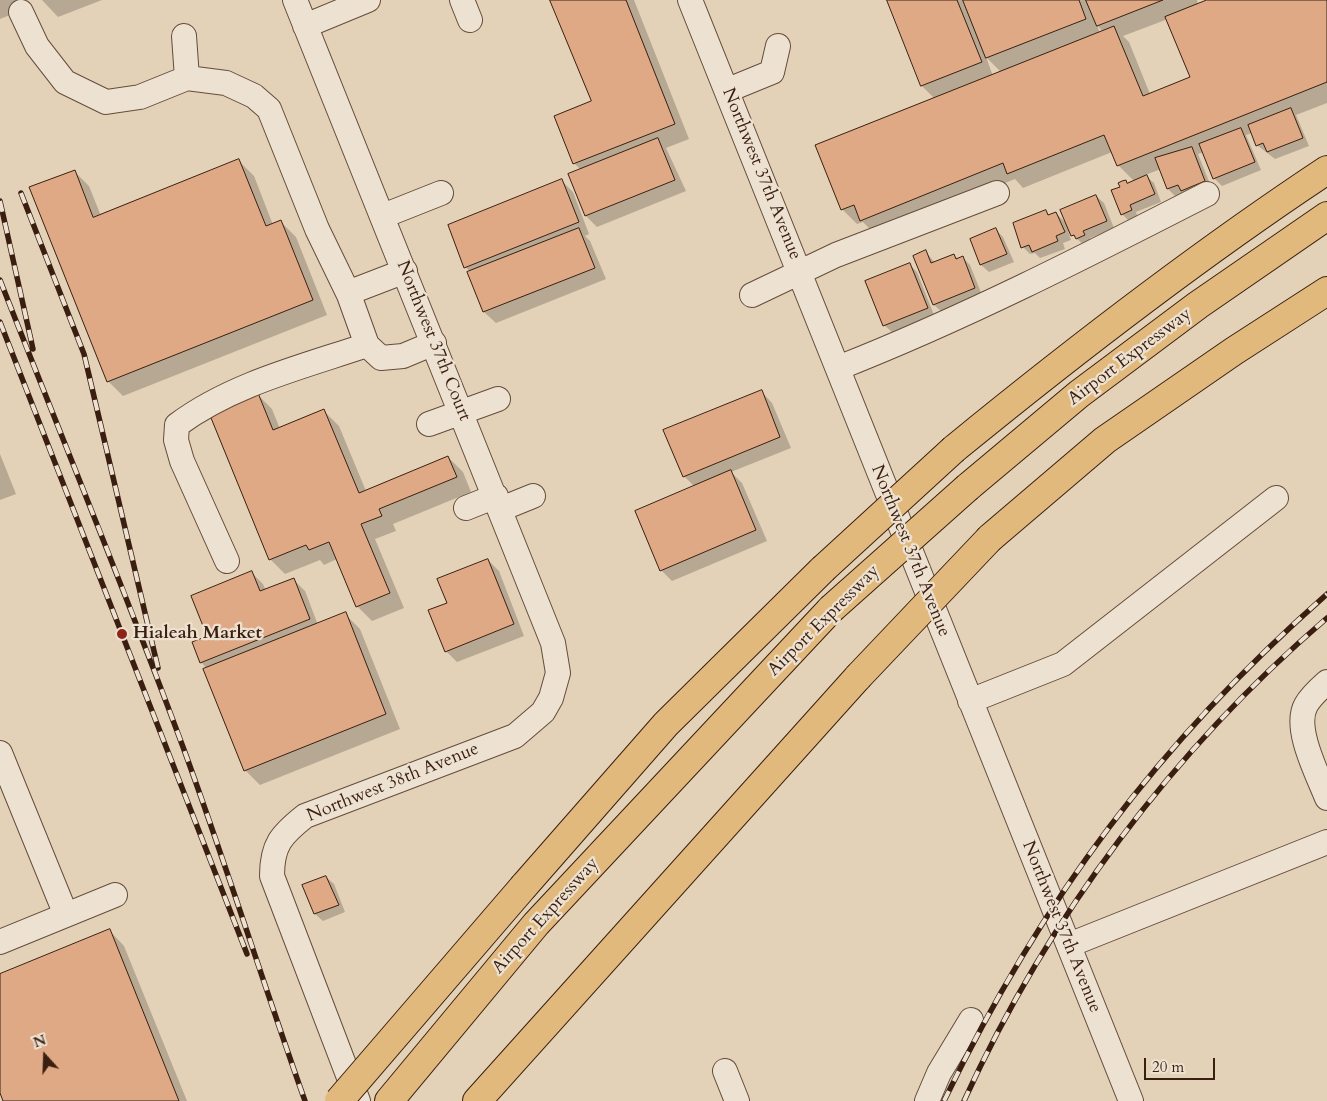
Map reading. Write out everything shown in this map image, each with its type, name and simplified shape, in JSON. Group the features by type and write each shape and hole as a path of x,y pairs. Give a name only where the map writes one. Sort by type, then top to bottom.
{"highway":[{"path":"339,1101 666,724 823,569 954,449 1068,356 1187,266 1327,170"},
{"name":"Airport Expressway","path":"389,1101 536,924 831,609 968,487 1079,394 1198,305 1327,216"},
{"path":"477,1101 535,1034 858,677 990,538 1105,440 1234,351 1327,291"}],"street":[{"name":"Northwest 37th Court","path":"295,0 554,643 557,659 556,684"},
{"path":"305,26 368,0"},
{"name":"Northwest 37th Avenue","path":"690,0 728,90 1131,1101"},
{"path":"21,12 37,46 65,82 106,102 140,97 187,78 226,84 254,96 269,109 317,228 349,295 367,346 381,358 403,356 434,343"},
{"path":"184,36 187,78"},
{"path":"728,90 772,72 778,46"},
{"path":"383,216 441,193"},
{"path":"752,294 799,271 997,193"},
{"path":"838,368 924,334 1001,298 1208,194"},
{"path":"349,295 353,291 405,270"},
{"path":"227,561 182,461 176,440 177,424 196,410 232,392 367,346"},
{"path":"429,424 498,398"},
{"path":"466,508 533,496"},
{"path":"970,701 1063,664 1276,498"},
{"path":"1327,682 1312,696 1305,706 1302,719 1304,739 1327,798"},
{"name":"Northwest 38th Avenue","path":"358,1101 272,876 272,862 276,845 288,830 305,816 515,736 543,712 556,684"},
{"path":"0,754 66,915"},
{"path":"1069,945 1327,842"},
{"path":"0,942 115,895"},
{"path":"927,1101 939,1073 971,1020"},
{"path":"726,1071 737,1101"}],"building":[{"path":"550,0 626,0 675,124 573,164 554,116 591,101"},
{"path":"887,0 957,0 982,62 921,86"},
{"path":"963,0 1079,0 1086,19 986,58"},
{"path":"1086,0 1163,0 1097,26"},
{"path":"1207,0 1327,0 1327,82 1117,166 1104,135 1007,174 1003,163 860,221 854,205 841,210 815,145 1114,26 1143,96 1190,77 1165,17"},
{"path":"1291,108 1303,138 1267,152 1263,143 1256,146 1248,125"},
{"path":"1241,128 1255,162 1213,179 1199,144"},
{"path":"658,138 675,180 585,216 568,174"},
{"path":"1192,147 1205,181 1181,191 1178,185 1167,189 1155,158"},
{"path":"239,159 266,226 281,220 313,300 107,382 29,187 75,170 93,217"},
{"path":"1147,175 1155,194 1130,205 1132,210 1121,215 1111,190 1120,187 1118,183 1122,181 1126,180 1127,183"},
{"path":"562,179 579,222 464,268 448,225"},
{"path":"1096,195 1107,221 1083,231 1085,235 1076,239 1074,235 1071,236 1060,210"},
{"path":"1046,210 1048,215 1056,212 1065,232 1056,236 1058,241 1032,252 1029,245 1021,248 1013,223"},
{"path":"579,228 595,268 483,312 467,272"},
{"path":"996,228 1007,254 980,265 970,239"},
{"path":"926,250 931,263 954,254 956,259 963,256 975,288 933,305 913,256"},
{"path":"910,263 928,308 883,326 865,281"},
{"path":"762,390 780,437 683,477 663,430"},
{"path":"258,393 273,430 324,409 359,493 448,456 457,477 379,509 382,516 361,524 390,593 356,607 329,542 309,550 306,545 269,560 209,413"},
{"path":"731,470 756,530 660,571 635,511"},
{"path":"488,559 514,624 445,652 428,610 447,603 437,579"},
{"path":"252,571 260,591 294,578 310,619 200,663 192,642 207,636 191,596"},
{"path":"346,612 386,714 244,771 203,669"},
{"path":"326,876 339,905 314,914 302,885"},
{"path":"110,929 179,1101 3,1101 0,1093 0,974"}],"railway":[{"path":"21,193 84,354 158,668"},
{"path":"0,201 33,349"},
{"path":"0,280 116,571 183,747 305,1101"},
{"path":"0,322 247,954"},
{"path":"944,1101 982,1027 1021,958 1064,891 1109,828 1157,767 1210,708 1266,650 1327,594"},
{"path":"964,1101 997,1033 1035,966 1075,902 1120,840 1167,780 1218,723 1271,669 1327,618"}],"place":[{"name":"Hialeah Market","path":"122,634"}]}
